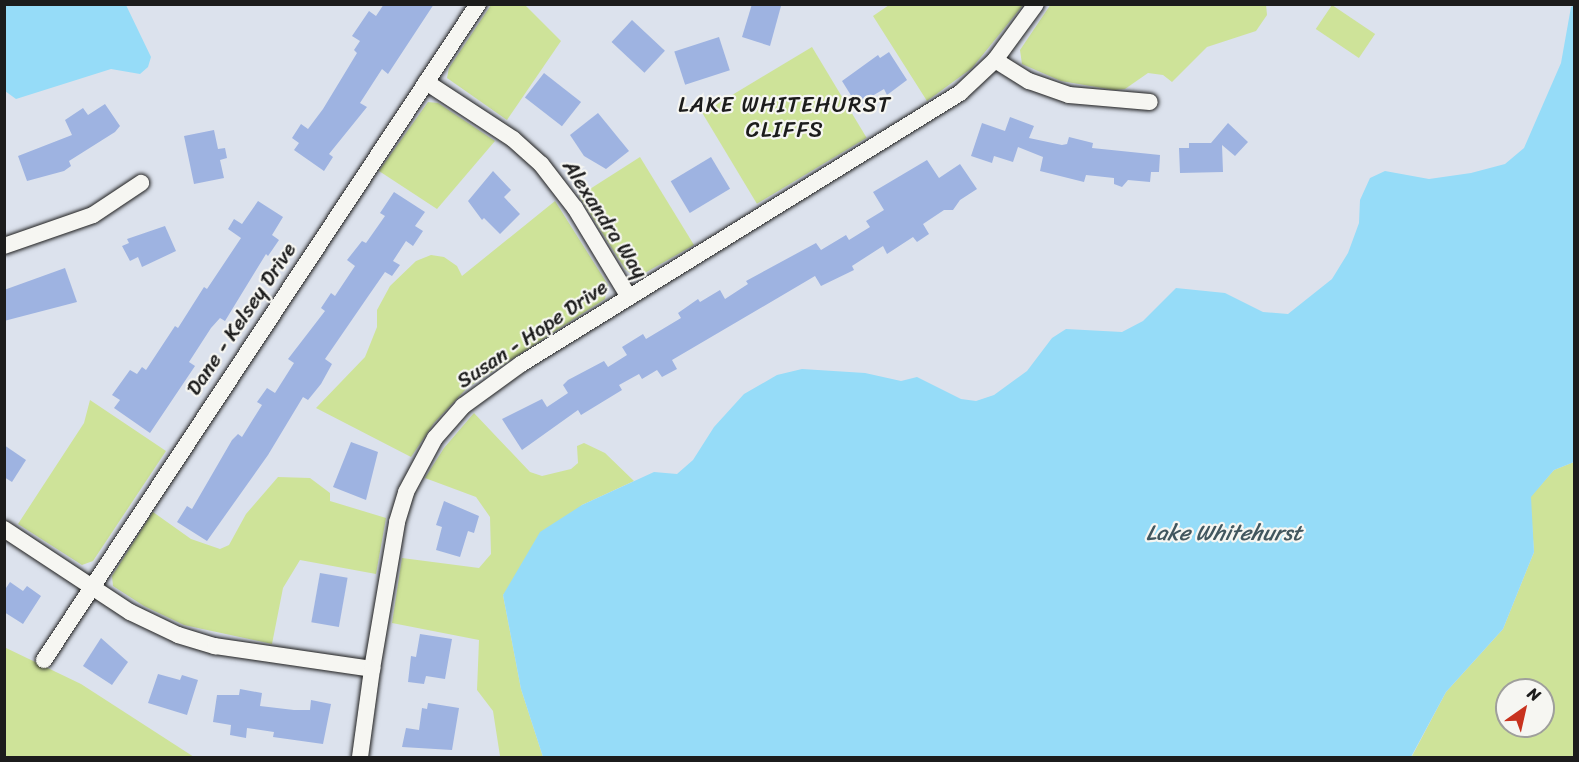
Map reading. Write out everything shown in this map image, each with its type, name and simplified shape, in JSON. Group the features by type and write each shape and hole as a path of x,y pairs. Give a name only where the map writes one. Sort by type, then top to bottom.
{"street":[{"name":"Dane - Kelsey Drive","path":"44,660 478,4"},
{"name":"Susan - Hope Drive","path":"360,757 372,669 397,522 412,477 435,438 484,389 948,101 995,60 1036,4"},
{"path":"995,60 1029,81 1068,95 1150,102"},
{"name":"Alexandra Way","path":"426,82 513,139 541,164 575,208 629,297"},
{"path":"4,246 93,215 141,183"},
{"path":"4,529 153,625 193,640 372,669"}],"green space":[{"path":"1051,4 1266,4 1267,15 1256,31 1207,47 1172,82 1163,75 1148,73 1125,89 1114,90 1061,81 1022,64 1020,50"},
{"path":"491,5 525,5 561,41 507,120 447,78 449,68"},
{"path":"889,5 1023,5 972,68 927,101 873,16"},
{"path":"1332,5 1375,34 1359,58 1316,29"},
{"path":"812,47 867,138 757,204 702,113"},
{"path":"428,102 438,103 495,141 437,209 379,171"},
{"path":"640,157 694,245 636,278 625,269 579,196"},
{"path":"555,201 608,285 605,299 467,388 434,423 411,457 316,408 365,357 377,327 377,310 390,286 416,261 431,255 444,257 457,266 462,276"},
{"path":"90,400 166,451 93,561 82,565 18,524 84,423"},
{"path":"474,413 530,472 542,476 571,469 578,463 577,446 584,443 605,453 634,481 582,505 503,595 521,689 543,757 491,757 500,756 493,711 477,690 479,640 392,623 402,558 479,568 491,554 490,517 476,497 425,478 444,448"},
{"path":"1574,462 1574,757 1411,758 1446,692 1503,629 1534,552 1530,497 1554,470"},
{"path":"278,477 310,478 330,493 330,501 386,518 376,574 300,560 283,588 272,644 184,625 144,606 113,586 112,576 153,512 191,539 220,549 229,545 246,514"},
{"path":"4,647 81,684 194,757 5,757"}],"water":[{"path":"4,5 126,5 151,57 148,67 140,74 111,69 16,99 5,91"},
{"name":"Lake Whitehurst","path":"1574,5 1574,462 1554,470 1531,497 1534,552 1503,629 1446,692 1411,757 543,757 521,689 503,595 540,532 582,505 654,472 677,474 693,460 714,427 744,394 777,375 802,369 865,373 901,381 917,377 961,399 976,401 994,395 1027,371 1052,338 1066,329 1122,332 1143,321 1176,288 1225,293 1263,312 1288,314 1332,279 1348,253 1359,223 1360,200 1370,178 1385,171 1429,179 1471,173 1505,164 1524,148 1561,63 1571,7"}],"building":[{"path":"384,4 434,4 388,74 382,69 360,103 367,107 329,154 333,157 324,171 294,150 299,143 292,138 301,124 308,129 323,109 357,53 354,50 360,41 352,36 369,11 376,16"},
{"path":"752,4 781,6 770,46 742,37"},
{"path":"632,20 665,51 644,73 612,42"},
{"path":"719,37 730,70 685,85 674,52"},
{"path":"889,52 907,80 887,95 884,89 857,105 842,81 878,55 880,58"},
{"path":"544,73 581,102 562,126 525,97"},
{"path":"105,104 120,126 115,132 69,161 71,166 64,171 27,181 18,156 72,135 65,120 83,108 88,115"},
{"path":"598,113 629,151 606,169 584,156 570,135"},
{"path":"1010,117 1034,126 1029,138 1062,145 1067,144 1069,137 1093,143 1092,148 1160,155 1159,172 1151,172 1150,182 1128,180 1122,187 1114,184 1114,178 1086,175 1084,182 1040,171 1043,157 1018,147 1013,162 994,156 992,163 971,156 982,123 1005,131"},
{"path":"1228,123 1248,142 1235,156 1222,145 1223,172 1180,173 1179,148 1189,148 1189,143 1211,143"},
{"path":"214,130 218,149 225,148 227,158 220,160 224,178 194,184 184,136"},
{"path":"711,157 730,189 690,213 671,181"},
{"path":"927,160 939,178 960,164 977,189 960,200 953,210 944,210 923,224 929,234 917,242 913,237 887,254 883,246 852,266 854,270 821,286 815,276 672,360 677,369 662,377 657,370 642,379 639,374 619,385 622,390 581,415 578,410 522,450 502,419 542,399 547,407 568,393 563,385 568,380 604,361 608,367 627,355 622,347 643,334 646,339 681,318 678,313 698,299 700,302 720,290 725,299 748,284 746,281 816,243 821,250 846,235 849,240 870,227 866,221 884,210 873,192"},
{"path":"493,171 511,190 504,197 520,214 500,234 484,218 482,220 468,201"},
{"path":"394,192 425,212 415,226 423,231 413,246 406,241 393,261 400,265 392,276 385,272 325,359 332,364 321,384 308,400 303,397 268,455 207,541 177,522 187,506 192,509 232,440 238,434 242,437 262,405 257,402 267,388 275,393 294,363 288,359 325,311 321,308 331,293 335,296 355,266 347,260 362,241 366,243 385,216 380,213"},
{"path":"258,201 283,217 272,235 279,240 268,256 266,254 225,321 220,318 211,328 189,362 195,366 150,433 114,408 120,400 112,395 130,370 137,374 142,367 146,370 175,326 178,328 204,287 207,289 241,238 228,229 234,219 242,224"},
{"path":"165,226 176,251 142,267 138,257 130,261 122,246 129,243 127,239"},
{"path":"65,268 77,302 4,321 4,290"},
{"path":"351,442 378,452 366,500 333,487"},
{"path":"4,445 26,460 12,482 4,477"},
{"path":"444,501 479,516 474,533 468,531 460,557 436,550 442,527 436,525"},
{"path":"320,573 348,578 339,627 311,622"},
{"path":"10,582 23,591 27,586 41,596 23,624 4,612 4,591"},
{"path":"420,634 452,639 445,679 426,676 424,684 408,682 411,656 416,657"},
{"path":"101,638 128,662 112,685 83,666"},
{"path":"158,674 180,680 182,675 198,680 187,715 148,703"},
{"path":"240,689 262,693 260,706 310,710 311,700 331,704 323,744 273,737 274,732 247,728 246,738 230,735 231,725 213,722 217,695 239,695"},
{"path":"428,703 459,708 452,750 402,747 406,728 419,730 422,708 427,709"}],"district":[{"name":"LAKE WHITEHURST CLIFFS","path":"785,116"}]}
